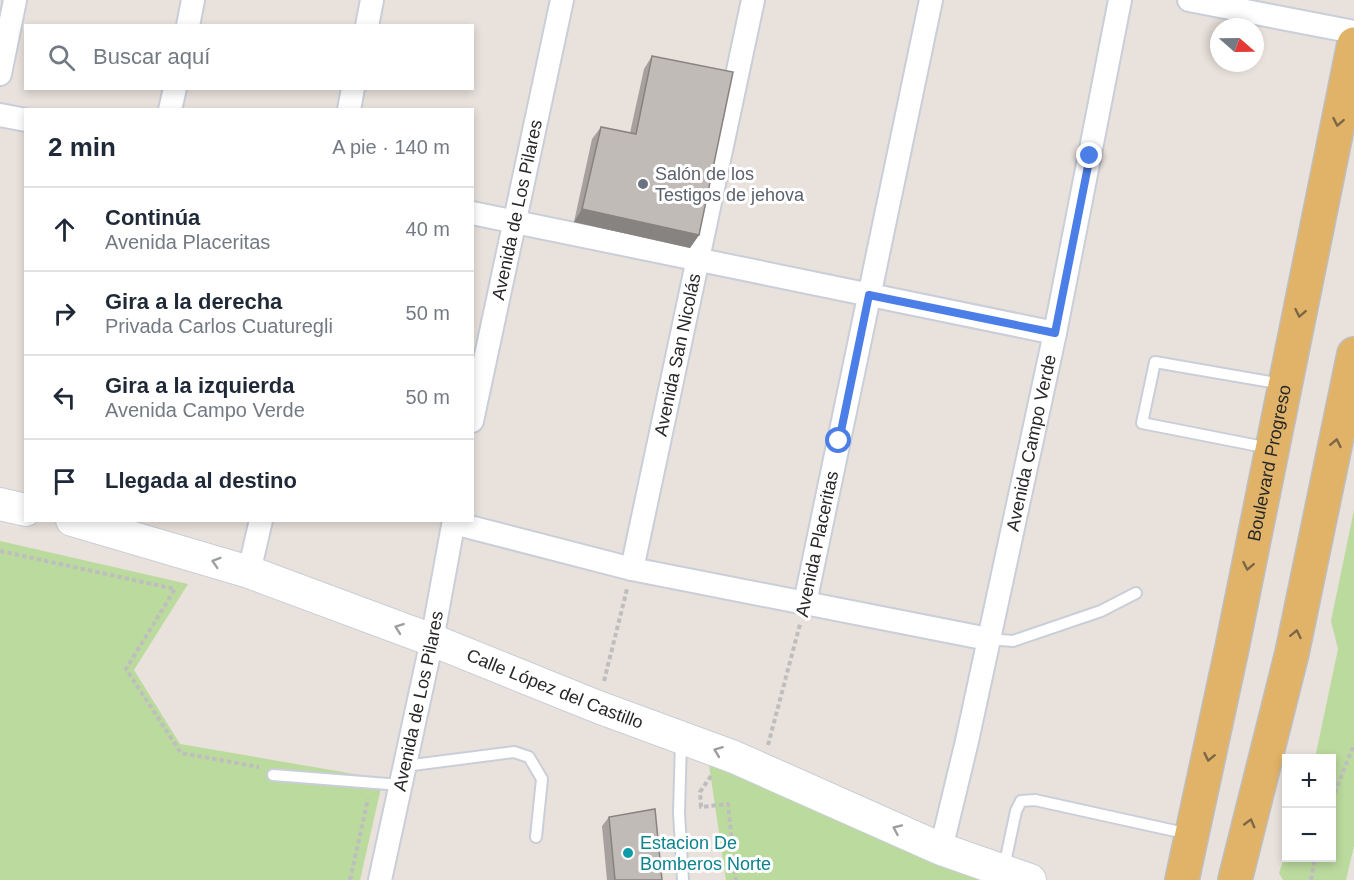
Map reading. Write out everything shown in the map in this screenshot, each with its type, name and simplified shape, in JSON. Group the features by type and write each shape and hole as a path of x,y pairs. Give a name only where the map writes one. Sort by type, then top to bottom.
{"main road":[{"name":"Boulevard Progreso","path":"1182,880 1354,44"},
{"path":"1235,880 1292,653 1354,354"}],"street":[{"path":"0,74 15,0"},
{"path":"188,24 194,0"},
{"path":"367,24 372,0"},
{"name":"Avenida de Los Pilares","path":"474,411 562,0"},
{"name":"Avenida San Nicolás","path":"633,569 753,0"},
{"name":"Avenida Placeritas","path":"805,603 931,0"},
{"name":"Avenida Campo Verde","path":"941,849 1055,333 1120,0"},
{"path":"1189,0 1354,32"},
{"path":"170,108 175,90"},
{"path":"349,108 353,90"},
{"path":"0,115 24,120"},
{"path":"474,213 1055,333"},
{"path":"0,504 24,510"},
{"name":"Calle López del Castillo","path":"82,522 249,573 432,640 598,708 681,737 762,770 941,849 1017,875"},
{"path":"249,573 261,522"},
{"path":"454,522 633,569 988,639"},
{"name":"Avenida de Los Pilares","path":"380,880 432,640 454,522"}],"lane":[{"path":"1272,448 1142,423 1155,362 1285,385"},
{"path":"988,639 1013,641 1101,611 1136,593"},
{"path":"681,737 679,813 683,880"},
{"path":"271,772 335,781 403,776 513,752 529,757 542,779 536,837"},
{"path":"1017,875 1016,811 1021,801 1035,800 1192,835"}],"path":[{"path":"0,551 175,589 126,669 181,753 271,772"},
{"path":"598,708 633,569"},
{"name":"Avenida Placeritas","path":"762,770 805,603"},
{"path":"1336,790 1354,744"},
{"path":"717,768 700,792 701,807 728,804 736,880"},
{"path":"335,781 370,788 350,880"},
{"path":"1311,880 1314,862"}],"green space":[{"path":"1354,510 1354,846 1346,880 1283,880 1279,873 1282,862 1336,862 1336,754 1316,754 1338,649 1331,621"},
{"path":"0,541 188,584 134,670 180,744 383,779 360,880 0,880"},
{"path":"709,765 988,880 726,880"}],"building":[{"name":"Salón de los Testigos de jehova","path":"652,56 733,72 699,235 582,209 601,127 636,134"},
{"name":"Estacion De Bomberos Norte","path":"655,809 662,880 615,880 609,817"}],"place":[{"name":"Salón de los Testigos de jehova","path":"643,184"},
{"name":"Estacion De Bomberos Norte","path":"628,853"}],"route":[{"path":"839,441 869,295 1055,333 1090,156"}]}
